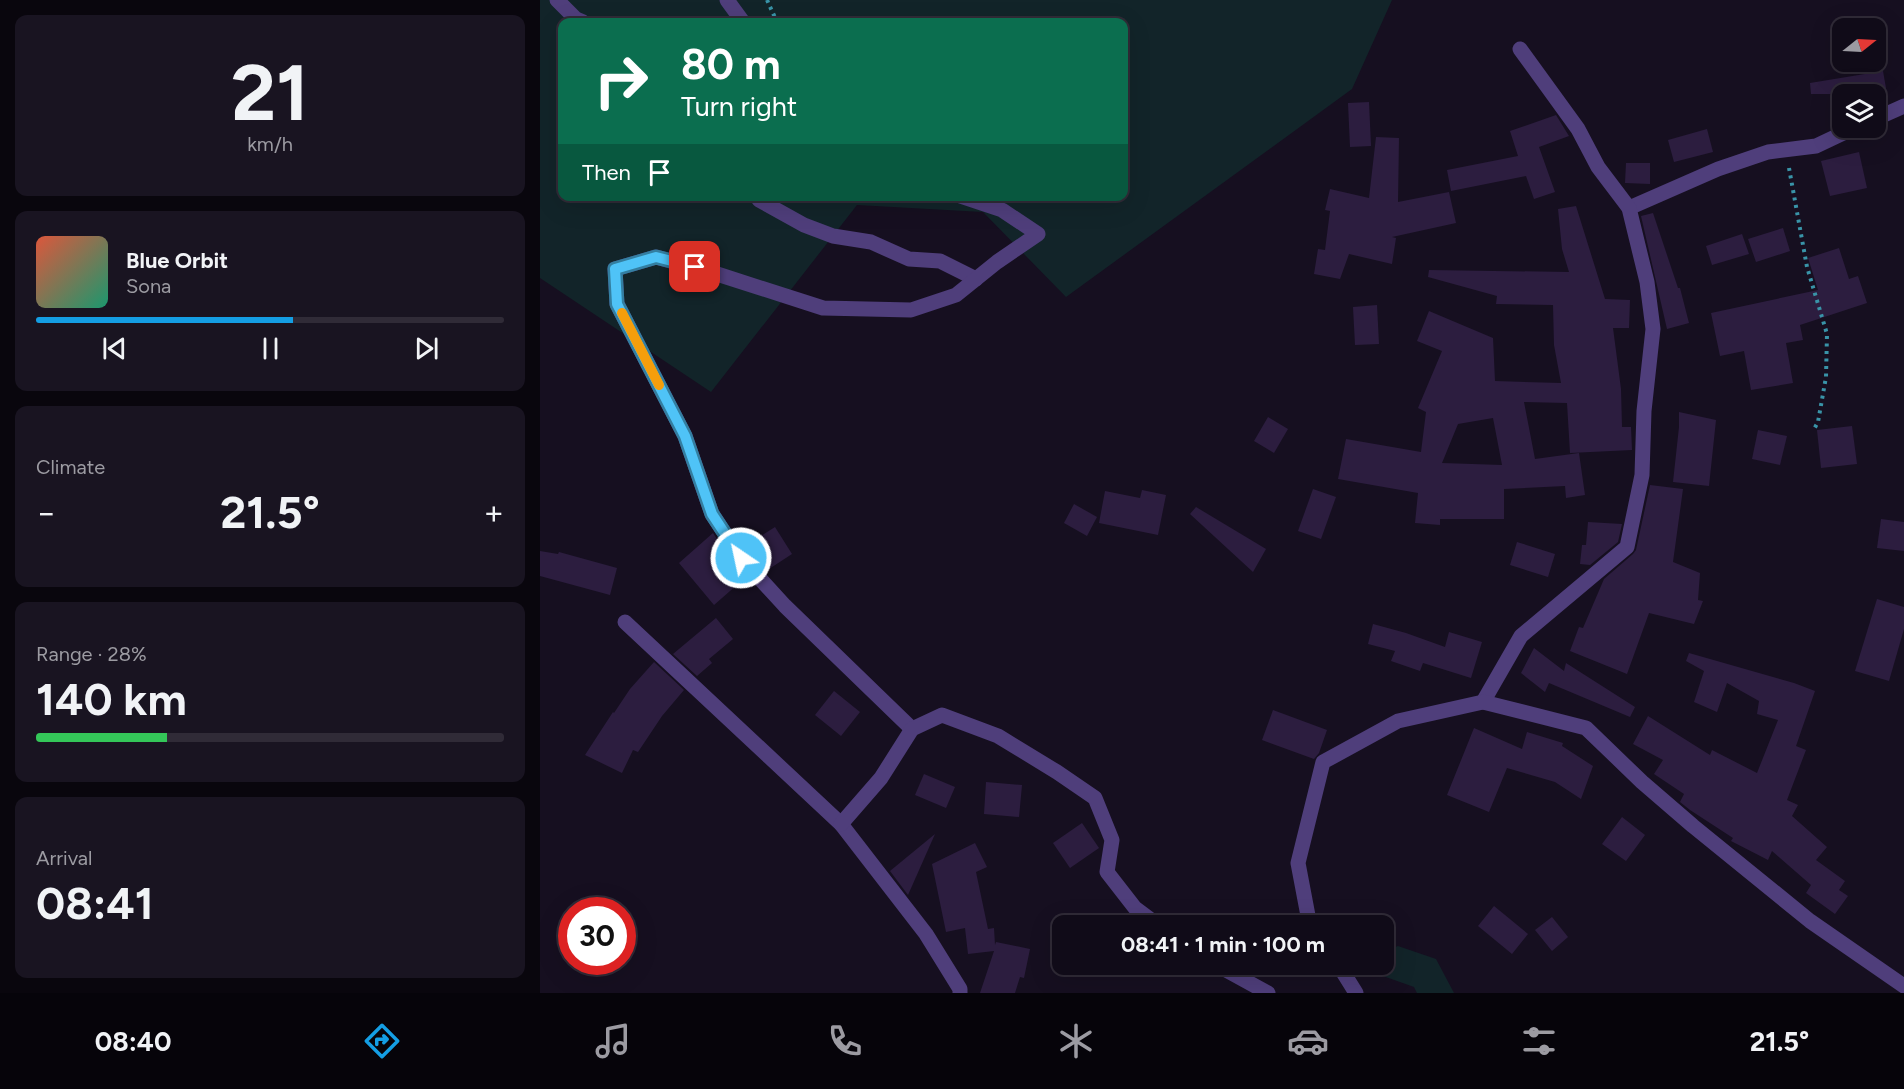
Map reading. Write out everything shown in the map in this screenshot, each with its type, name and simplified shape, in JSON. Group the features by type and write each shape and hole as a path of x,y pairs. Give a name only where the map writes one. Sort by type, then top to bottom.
{"street":[{"path":"557,0 575,18"},
{"path":"727,0 740,18"},
{"path":"1484,702 1521,636 1627,547 1642,475 1644,411 1653,329 1647,282 1629,208 1598,167 1578,129 1520,49"},
{"path":"1886,114 1904,106"},
{"path":"1629,208 1718,170 1768,152 1816,146 1833,138"},
{"path":"761,201 804,225 833,236 871,242 909,259 940,261 976,279"},
{"path":"912,729 785,606 741,558 712,514 685,436 617,304 615,269 656,257 823,308 911,310 956,295 1038,234 1002,210 975,201"},
{"path":"625,622 842,824 926,934 960,989 960,993"},
{"path":"1308,915 1298,863 1323,762 1398,721 1484,702 1586,728 1642,782 1693,826 1810,921 1904,986"},
{"path":"842,824 881,778 912,729 942,715 998,736 1095,798 1112,840 1107,872 1135,908 1144,915"},
{"path":"1235,975 1268,993"},
{"path":"1345,975 1356,993"}],"path":[{"path":"767,0 775,18"},
{"path":"1786,150 1807,267 1827,334 1826,376 1818,422 1813,431"}],"green space":[{"path":"540,0 1392,0 1352,89 1066,297 983,212 857,205 711,392 540,278"},
{"path":"1398,946 1436,959 1454,993 1417,993 1414,987 1380,975 1394,975 1394,948"}],"building":[{"path":"1883,72 1885,84 1832,84 1832,94 1811,94 1810,83"},
{"path":"1369,102 1371,146 1350,147 1348,103"},
{"path":"1556,115 1569,136 1539,147 1555,192 1534,199 1526,176 1451,191 1447,170 1518,156 1510,131"},
{"path":"1707,129 1713,152 1674,162 1668,140"},
{"path":"1376,137 1399,138 1398,202 1449,192 1456,223 1392,237 1396,238 1392,264 1349,254 1340,279 1314,274 1318,249 1325,250 1330,211 1325,210 1330,189 1369,198"},
{"path":"1859,152 1867,188 1830,196 1821,161"},
{"path":"1626,163 1650,163 1650,184 1625,183"},
{"path":"1576,206 1605,299 1630,300 1629,328 1613,328 1621,389 1622,427 1631,427 1632,450 1570,453 1567,403 1524,402 1535,459 1579,453 1585,495 1566,498 1565,486 1504,489 1504,519 1440,519 1440,525 1415,523 1418,493 1338,479 1346,439 1421,452 1426,412 1418,408 1442,351 1417,341 1429,311 1493,338 1495,381 1561,383 1554,345 1553,305 1496,304 1497,296 1428,277 1429,270 1569,272 1562,249 1558,209","holes":["1493,418 1502,465 1442,463 1458,424"]},
{"path":"1653,213 1678,288 1680,288 1689,323 1667,329 1641,216"},
{"path":"1783,228 1790,251 1756,262 1748,239"},
{"path":"1742,234 1749,254 1712,265 1706,246"},
{"path":"1839,248 1849,279 1858,276 1867,303 1800,325 1803,340 1786,343 1793,383 1751,390 1744,351 1720,356 1711,313 1818,290 1808,258"},
{"path":"1377,305 1379,344 1355,345 1353,307"},
{"path":"1679,412 1716,420 1709,486 1673,482"},
{"path":"1268,417 1288,429 1274,453 1254,441"},
{"path":"1852,426 1857,464 1821,468 1817,430"},
{"path":"1758,430 1787,436 1780,465 1752,459"},
{"path":"1650,485 1683,489 1673,562 1700,573 1698,600 1703,601 1694,624 1649,613 1627,674 1570,651 1579,627 1583,628 1604,579 1636,550"},
{"path":"1313,489 1336,497 1321,539 1298,531"},
{"path":"1142,490 1166,495 1158,535 1099,523 1105,491 1140,498"},
{"path":"1074,504 1097,517 1087,536 1064,523"},
{"path":"1196,507 1266,549 1253,572 1190,514"},
{"path":"1881,519 1904,522 1904,551 1877,548"},
{"path":"1588,522 1622,524 1618,542 1590,565 1580,564 1582,545 1586,545"},
{"path":"775,527 792,554 766,571 745,546"},
{"path":"713,533 733,563 746,577 714,605 679,563"},
{"path":"1517,542 1555,554 1548,577 1510,565"},
{"path":"540,551 558,554 559,552 617,568 610,595 540,576"},
{"path":"1877,599 1904,607 1904,629 1889,681 1855,671"},
{"path":"716,618 733,639 709,659 712,663 697,676 673,654"},
{"path":"1373,624 1445,647 1449,632 1482,642 1471,678 1423,663 1420,671 1391,661 1395,651 1368,644"},
{"path":"1534,648 1564,671 1566,663 1635,707 1630,717 1549,683 1545,692 1521,673"},
{"path":"1689,653 1815,691 1796,746 1806,750 1787,800 1798,805 1792,816 1827,847 1816,860 1845,881 1839,890 1848,896 1835,914 1806,893 1811,885 1772,851 1768,860 1731,841 1733,838 1680,802 1684,794 1654,774 1663,760 1633,744 1648,716 1710,755 1712,750 1757,773 1778,720 1757,714 1759,701 1727,683 1717,712 1694,702 1704,671 1686,661"},
{"path":"654,662 684,690 662,716 638,752 633,750 622,773 585,755 630,689"},
{"path":"834,691 860,712 841,736 815,715"},
{"path":"1273,710 1327,730 1319,753 1314,759 1262,740"},
{"path":"1474,728 1522,749 1527,732 1563,743 1562,746 1593,766 1581,799 1555,782 1507,768 1489,812 1447,795"},
{"path":"924,774 955,787 946,808 915,795"},
{"path":"986,782 1022,785 1019,817 984,814"},
{"path":"1622,817 1645,835 1626,861 1602,844"},
{"path":"1082,823 1099,848 1070,868 1053,843"},
{"path":"935,834 908,895 890,871"},
{"path":"975,843 987,867 976,872 988,929 994,928 995,945 996,942 1030,949 1024,978 1020,977 1015,993 980,993 994,951 968,954 965,928 946,932 932,864"},
{"path":"1494,906 1528,934 1512,954 1478,926"},
{"path":"1552,917 1568,937 1552,951 1535,930"}],"slow traffic":[{"path":"622,313 659,385"}],"route":[{"path":"695,267 656,257 615,269 617,304 685,436 712,514 741,558"}]}
